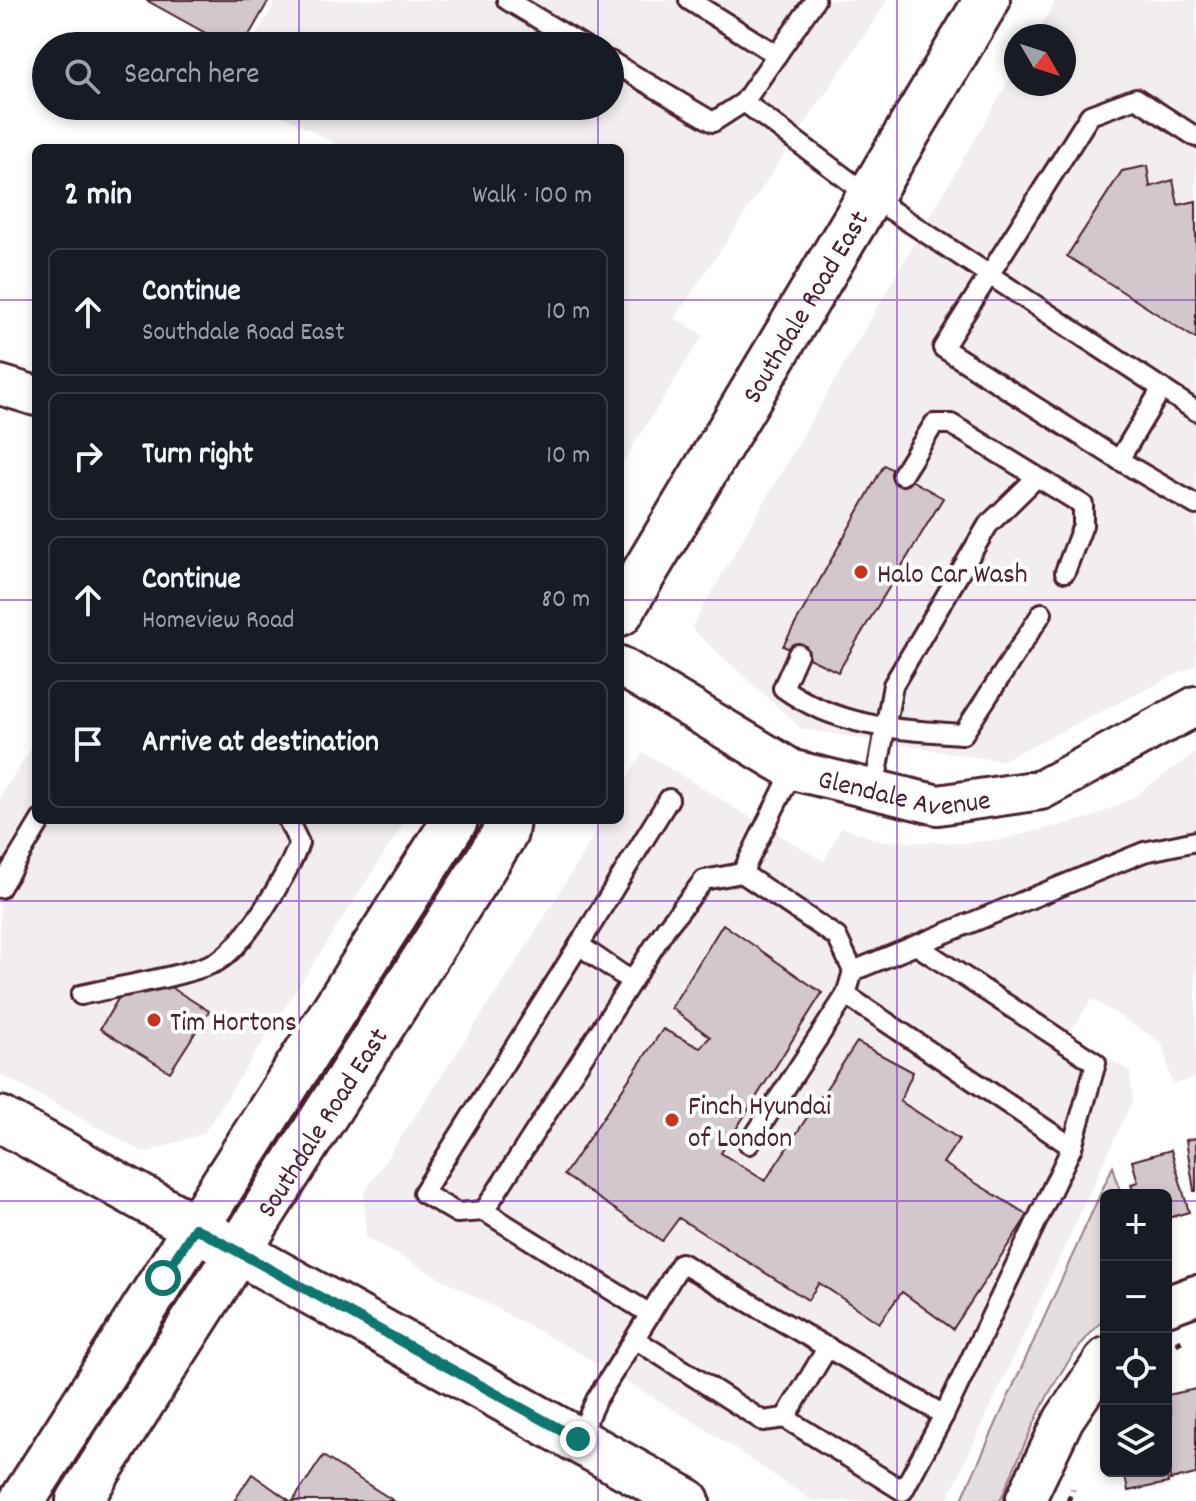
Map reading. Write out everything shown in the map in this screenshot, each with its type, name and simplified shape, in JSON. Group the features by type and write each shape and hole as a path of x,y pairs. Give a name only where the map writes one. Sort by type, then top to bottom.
{"main road":[{"name":"Southdale Road East","path":"624,606 987,0"},
{"name":"Southdale Road East","path":"22,1501 452,824"},
{"name":"Southdale Road East","path":"79,1501 505,833 506,824"},
{"path":"0,1119 687,1501"}],"street":[{"path":"0,385 32,395"},
{"name":"Glendale Avenue","path":"624,668 793,770 938,805 1041,790 1196,706"},
{"path":"1172,1304 1196,1295"},
{"path":"1025,1501 1064,1419 1100,1366"}],"lane":[{"path":"507,0 561,32"},
{"path":"689,0 777,55"},
{"path":"624,69 713,122 744,102 815,0"},
{"path":"1196,137 1136,98 1090,115 943,348 1196,505"},
{"path":"744,102 868,195 1196,411"},
{"path":"1119,460 1162,388"},
{"path":"902,475 934,424 951,424 1035,479 1083,505 1083,525 1065,572"},
{"path":"874,790 893,685 988,525 1035,479"},
{"path":"798,654 783,688 812,709 885,729 963,734 1042,613"},
{"path":"742,873 793,770"},
{"path":"650,1314 484,1211 457,1213 423,1193 669,799"},
{"path":"0,888 39,824"},
{"path":"81,995 217,962 265,909 292,866 299,843 290,824"},
{"path":"853,971 1144,852 1196,841"},
{"path":"484,1211 666,928 704,880 742,873 837,937 853,971 846,995 749,1144"},
{"path":"579,945 631,981"},
{"path":"635,1339 763,1421 785,1418 903,1491 944,1415 1072,1147 1096,1063 916,945"},
{"path":"846,995 1072,1147"},
{"path":"578,1439 596,1400 681,1263 944,1415"},
{"path":"785,1418 828,1347"}],"path":[{"path":"1172,1347 1196,1333"}],"shaded area":[{"path":"276,0 888,0 675,318 703,335 624,461 624,144 336,144 291,120 624,120 624,32 258,32"},
{"path":"1056,0 1196,0 1196,665 1001,761 802,729 691,628 1004,89 1004,96 1076,96 1076,24 1042,24"},
{"path":"32,747 32,824 403,824 204,1133 145,1153 0,1074 0,796"},
{"path":"643,752 824,862 841,827 880,841 959,843 999,840 1093,817 1132,798 1196,752 1196,1078 1172,1084 1162,1043 1092,999 1070,1033 1130,1072 1133,1099 947,1501 812,1501 704,1428 570,1348 366,1238 364,1193 529,943 601,824 624,824 624,784"},
{"path":"1113,1166 1119,1189 1103,1189"},
{"path":"1100,1195 1100,1324 1056,1380 1000,1501 961,1501"}],"building":[{"path":"146,0 269,0 251,32 204,32"},
{"path":"1147,166 1150,187 1173,180 1178,205 1196,201 1196,339 1067,256 1122,171"},
{"name":"Halo Car Wash","path":"884,465 943,498 838,672 783,646"},
{"name":"Finch Hyundai of London","path":"723,924 822,993 721,1153 765,1181 857,1042 913,1072 900,1101 959,1139 943,1163 1028,1215 953,1329 902,1292 879,1323 819,1283 808,1300 679,1218 662,1241 564,1175 663,1029 700,1048 710,1037 671,1008"},
{"name":"Tim Hortons","path":"161,981 209,1011 170,1072 100,1029 124,989"},
{"path":"1196,1138 1196,1191 1194,1191 1186,1140"},
{"path":"1171,1150 1189,1212 1172,1217 1172,1189 1132,1189 1131,1184 1138,1182 1132,1161"},
{"path":"1196,1389 1196,1474 1170,1480 1172,1477 1172,1394"},
{"path":"323,1456 394,1501 293,1501"},
{"path":"252,1474 290,1501 234,1501"},
{"path":"1125,1477 1167,1477 1168,1483 1128,1491"}],"place":[{"name":"Halo Car Wash","path":"861,572"},
{"name":"Tim Hortons","path":"154,1020"},
{"name":"Finch Hyundai of London","path":"672,1120"}],"route":[{"path":"163,1278 195,1228 578,1439"}]}
